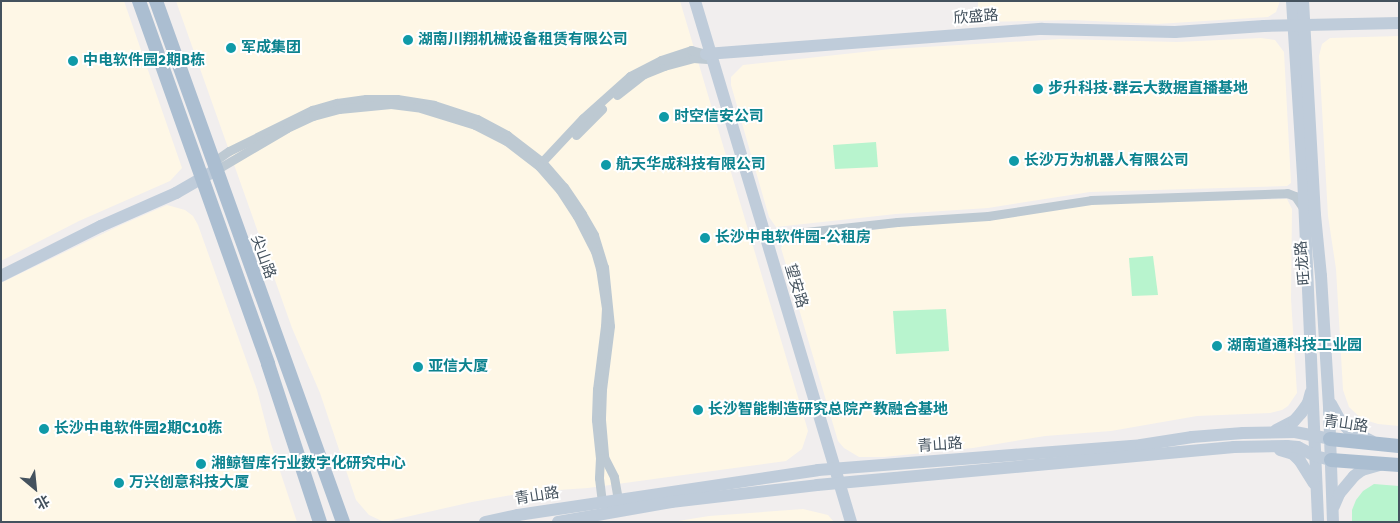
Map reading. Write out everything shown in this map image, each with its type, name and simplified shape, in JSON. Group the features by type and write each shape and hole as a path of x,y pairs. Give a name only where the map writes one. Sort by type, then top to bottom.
{"main road":[{"name":"尖山路","path":"139,1 264,355 320,522"},
{"name":"尖山路","path":"156,1 343,522"},
{"name":"望安路","path":"690,1 709,56"},
{"name":"望安路","path":"695,1 709,56 818,433 834,469 851,522"},
{"name":"旺龙路","path":"1292,1 1299,27 1321,276 1333,518"},
{"name":"旺龙路","path":"1303,1 1299,27 1304,212 1318,522"},
{"name":"欣盛路","path":"709,56 1043,34 1175,36 1299,27 1399,23"},
{"name":"欣盛路","path":"1299,27 1399,27"},
{"path":"1,276 101,226 176,193 214,166"},
{"path":"1,271 99,222 201,175"},
{"path":"1270,432 1285,426 1301,413 1308,403 1312,382"},
{"path":"1328,389 1330,402 1341,422 1359,436 1384,444"},
{"name":"青山路","path":"558,522 615,506 834,469 1141,445 1192,437 1270,432 1296,432 1330,439 1399,446"},
{"path":"1260,446 1293,454 1305,467 1316,490"},
{"name":"青山路","path":"485,522 602,503 615,506 671,502 838,483 1260,446 1298,447 1315,456 1331,460 1399,465"},
{"path":"1333,518 1339,494 1354,476 1362,470 1384,464"},
{"name":"望安路","path":"838,483 846,522"}],"street":[{"path":"543,166 596,106 630,76 662,60 691,50 709,56"},
{"path":"214,166 313,116 339,109 391,104 425,109 474,125 505,140 543,166 564,187 582,214 594,235 604,267 610,326 602,390 601,420 604,457 614,477 615,506"},
{"path":"543,166 577,216 592,244 600,268 606,308 604,350 596,405 602,503"},
{"path":"762,235 896,218 987,212 1091,196 1288,190 1298,186 1303,175"},
{"path":"762,235 897,222 988,216 1091,200 1135,198 1287,193 1295,196 1304,212"}],"shaded area":[{"path":"1,1 124,1 182,168 170,181 79,221 1,261"},
{"path":"176,1 680,1 808,431 802,449 786,461 588,488 529,492 472,502 384,522 369,515 356,500 320,393 292,328"},
{"path":"978,1 1280,1 1276,12 1268,17 1157,24 1072,20 978,22"},
{"path":"1399,36 1399,426 1378,424 1362,419 1349,407 1343,390 1336,269 1328,216 1319,56 1322,44 1330,38"},
{"path":"1261,38 1275,40 1284,52 1291,183 1287,186 1090,192 988,208 896,214 776,227 769,217 731,85 731,77 743,65 891,49 1061,39 1177,42"},
{"path":"1287,199 1292,209 1291,299 1297,393 1288,406 1282,410 1270,413 1197,416 1111,431 1045,436 973,448 884,457 859,457 844,448 838,441 781,248 785,240 897,227 986,220 1091,204"},
{"path":"167,205 185,210 193,216 198,225 257,390 271,444 297,522 1,522 1,283"},
{"path":"803,509 828,515 834,522 672,522 709,516"}],"green space":[{"path":"876,142 878,167 835,169 833,145"},
{"path":"1153,256 1158,295 1132,296 1129,258"},
{"path":"946,309 949,351 896,354 893,311"},
{"path":"1374,484 1399,486 1399,522 1352,522 1352,510 1356,500 1363,491"}],"place":[{"name":"湖南川翔机械设备租赁有限公司","path":"408,40"},
{"name":"军成集团","path":"231,48"},
{"name":"中电软件园2期B栋","path":"73,61"},
{"name":"步升科技·群云大数据直播基地","path":"1038,89"},
{"name":"时空信安公司","path":"664,117"},
{"name":"长沙万为机器人有限公司","path":"1014,161"},
{"name":"航天华成科技有限公司","path":"606,165"},
{"name":"长沙中电软件园-公租房","path":"705,238"},
{"name":"湖南道通科技工业园","path":"1217,346"},
{"name":"亚信大厦","path":"418,367"},
{"name":"长沙智能制造研究总院产教融合基地","path":"698,410"},
{"name":"长沙中电软件园2期C10栋","path":"44,429"},
{"name":"湘鲸智库行业数字化研究中心","path":"201,464"},
{"name":"万兴创意科技大厦","path":"119,483"}]}
